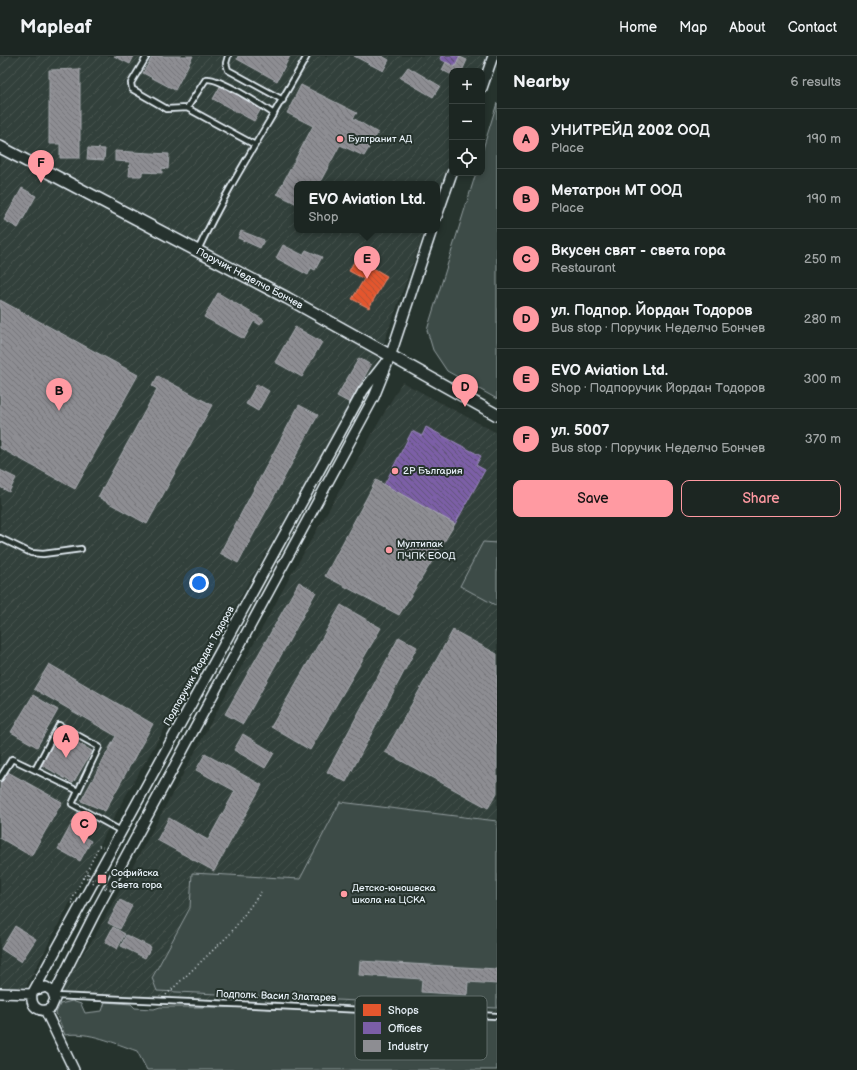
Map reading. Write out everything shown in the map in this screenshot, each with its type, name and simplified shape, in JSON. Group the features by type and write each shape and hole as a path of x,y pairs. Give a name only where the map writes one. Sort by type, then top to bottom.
{"street":[{"path":"485,79 493,56"},
{"name":"Поручик Неделчо Бончев","path":"0,147 198,250 497,416"},
{"path":"440,207 451,176"},
{"name":"Подпоручик Йордан Тодоров","path":"55,995 95,913 374,397 390,357 431,233"},
{"name":"Подпоручик Йордан Тодоров","path":"34,992 363,391 390,357"},
{"path":"0,993 34,992 46,987 55,995 53,1005 45,1010 39,1009 34,1005 34,992"},
{"path":"45,1010 74,1070"}],"lane":[{"path":"147,56 131,83 132,89 166,109 187,108 255,145"},
{"path":"228,56 226,63 228,70 283,100"},
{"path":"198,250 255,145 283,100 307,56"},
{"path":"187,108 206,79 211,78 274,114"},
{"path":"0,538 31,553 43,554 81,549"},
{"path":"35,770 59,725 99,747 72,804 121,831"},
{"path":"0,778 12,759 78,791"},
{"name":"Подполк. Васил Златарев","path":"55,995 158,1002 355,1010"},
{"name":"Подполк. Васил Златарев","path":"487,1016 497,1016"}],"path":[{"path":"87,877 89,874 86,873 99,846"},
{"path":"71,902 84,876 86,879 87,877 94,881"},
{"path":"106,887 113,892"},
{"path":"158,1002 230,934 260,892"}],"shaded area":[{"path":"0,56 488,56 484,68 449,68 449,163 440,188 440,181 294,181 294,233 424,233 378,359 121,804 24,991 0,989"},
{"path":"497,103 497,399 447,371 433,350 427,330 475,176 485,176 485,142"},
{"path":"402,382 497,433 497,1016 487,1015 487,996 355,996 355,1008 57,992 95,936 291,575"},
{"path":"483,542 497,543 497,606 460,586"},
{"name":"Детско-юношеска школа на ЦСКА","path":"340,802 497,821 497,1008 487,1008 487,996 355,996 355,1001 157,991 152,978 190,908 192,873 300,879"},
{"path":"72,1001 81,1004 85,1013 102,1011 105,1002 131,1004 135,1008 154,1009 160,1007 229,1007 355,1012 355,1060 487,1060 487,1018 497,1018 497,1070 147,1070 137,1051 92,1036 74,1034 65,1035 56,1013 60,1004"}],"building: Shops":[{"path":"356,258 387,276 369,308 352,299 364,279 349,271"}],"building: Offices":[{"path":"441,56 460,56 455,67 440,59"},
{"path":"426,427 481,456 476,465 485,470 455,524 384,485 412,431 422,436"}],"building: Industry":[{"path":"114,56 134,56 130,64"},
{"path":"153,56 193,56 175,90 143,73"},
{"path":"238,56 290,56 277,81 237,59"},
{"path":"354,56 382,56 389,60 383,71"},
{"path":"460,57 467,60 463,68 449,68 449,74 442,70 446,62 455,67"},
{"path":"408,67 440,86 433,97 400,78"},
{"path":"80,69 80,158 60,158 60,144 49,144 49,70"},
{"path":"221,85 262,107 254,121 213,99"},
{"name":"Булгранит АД","path":"301,85 357,113 353,118 378,133 364,156 340,145 321,181 294,181 294,202 277,194 313,126 287,113"},
{"path":"88,148 105,149 104,160 87,159"},
{"path":"115,151 169,154 168,169 162,168 162,173 142,172 142,176 129,176 130,162 115,161"},
{"path":"22,188 36,196 18,228 4,220"},
{"path":"241,231 264,240 260,248 238,238"},
{"path":"283,245 303,255 306,250 322,257 315,270 311,268 308,275 276,258"},
{"path":"218,293 264,320 260,325 254,321 244,339 204,317"},
{"path":"0,300 138,375 75,489 0,448"},
{"path":"295,327 322,342 302,377 275,362"},
{"path":"359,358 371,365 350,403 337,396"},
{"path":"158,376 212,405 147,524 98,497 157,389 152,386"},
{"path":"257,384 269,391 258,411 246,404"},
{"path":"299,405 318,415 238,563 220,553"},
{"path":"0,470 16,478 9,492 0,487"},
{"name":"Мултипак ПЧПК ЕООД","path":"376,480 455,524 399,615 325,576"},
{"path":"299,582 316,592 243,724 225,714"},
{"path":"341,605 381,628 310,750 271,727"},
{"path":"453,630 497,654 497,793 488,808 385,752"},
{"path":"399,637 417,647 346,782 327,772"},
{"path":"49,664 153,724 105,811 81,801 116,736 34,689"},
{"path":"33,695 58,710 37,747 11,732"},
{"path":"59,732 92,751 73,783 40,764"},
{"path":"243,734 274,753 265,768 234,750"},
{"path":"205,754 262,785 214,871 157,840 169,818 208,840 235,791 196,770"},
{"path":"6,771 62,802 31,856 0,838 0,782"},
{"path":"78,812 93,820 84,837 91,841 80,861 58,849"},
{"path":"120,900 132,906 120,929 108,923"},
{"path":"15,926 36,939 21,962 1,949"},
{"path":"113,927 125,934 117,949 105,942"},
{"path":"126,935 151,947 145,958 121,946"},
{"path":"360,961 497,969 497,984 468,982 467,995 421,992 422,979 359,975"}],"place":[{"name":"Булгранит АД","path":"340,139"},
{"name":"ул. 5007","path":"41,183"},
{"name":"EVO Aviation Ltd.","path":"367,279"},
{"name":"ул. Подпор. Йордан Тодоров","path":"465,407"},
{"name":"Метатрон МТ ООД","path":"59,411"},
{"name":"2Р България","path":"395,471"},
{"name":"Мултипак ПЧПК ЕООД","path":"389,550"},
{"name":"УНИТРЕЙД 2002 ООД","path":"66,758"},
{"name":"Вкусен свят - света гора","path":"84,844"},
{"name":"Софийска Света гора","path":"102,879"},
{"name":"Детско-юношеска школа на ЦСКА","path":"344,894"}]}
